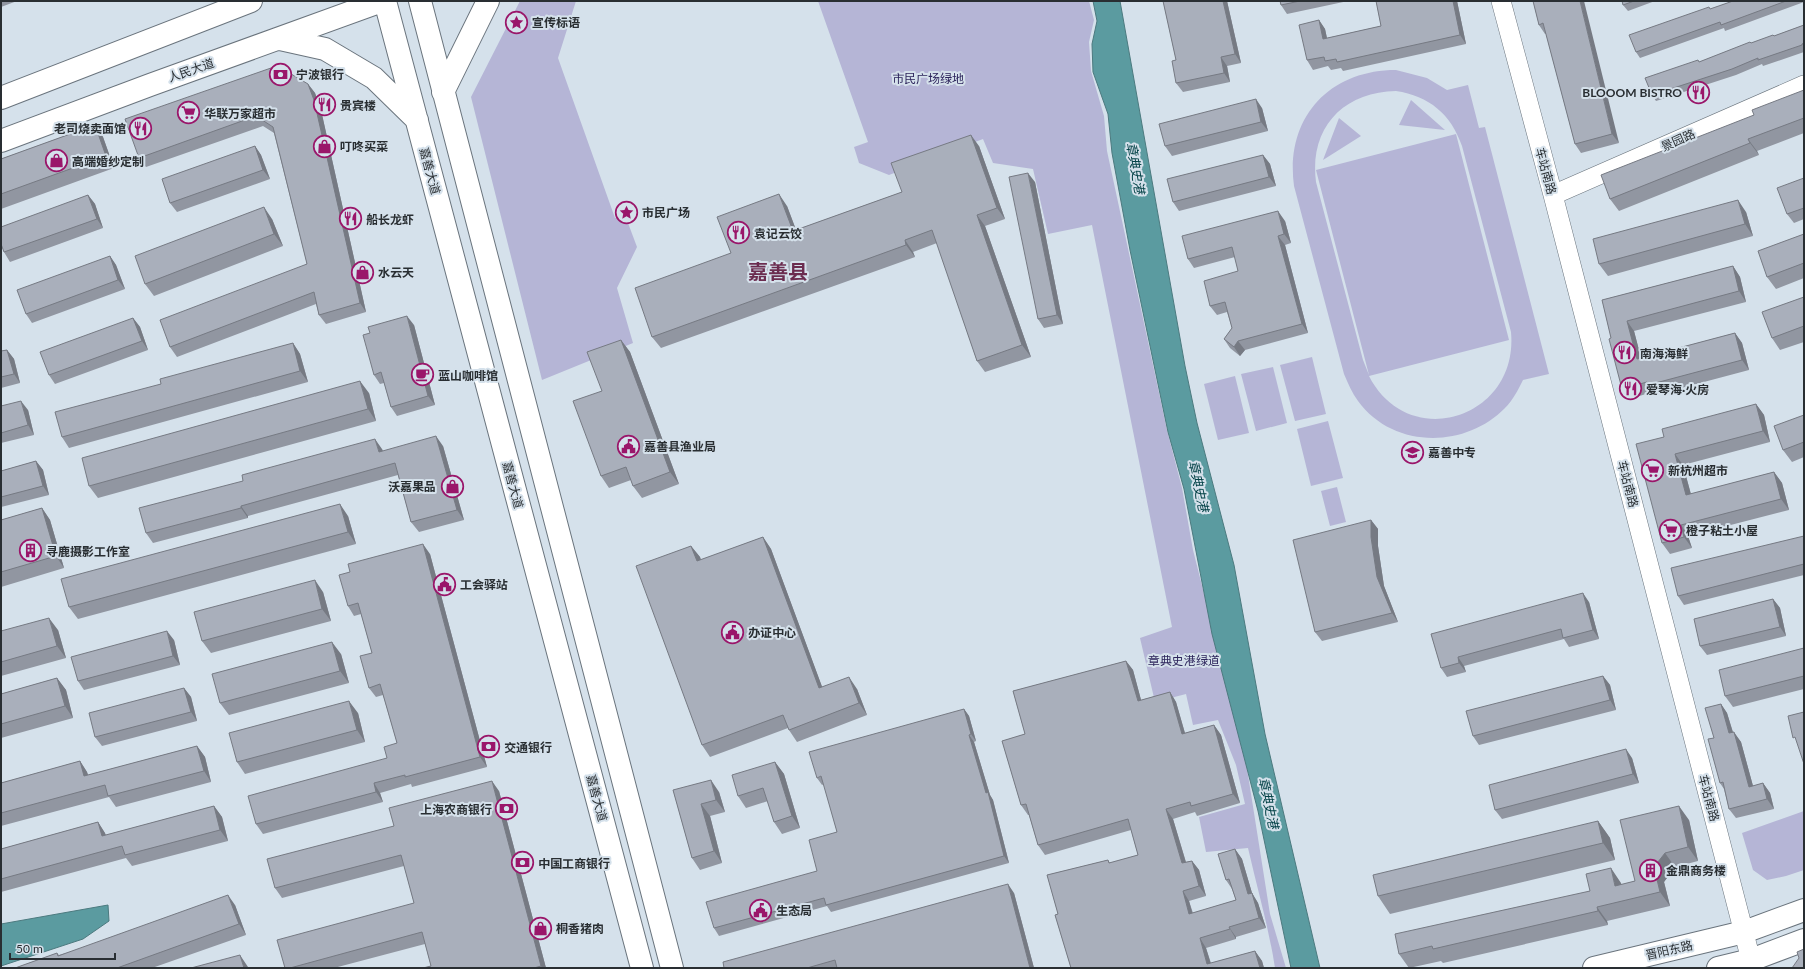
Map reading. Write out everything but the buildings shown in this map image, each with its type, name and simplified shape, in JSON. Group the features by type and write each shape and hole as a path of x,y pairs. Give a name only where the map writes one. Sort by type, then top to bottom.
{"main road":[{"path":"1,98 251,1"},
{"name":"人民大道","path":"1,141 150,84 280,39 382,1"},
{"name":"嘉善大道","path":"385,1 642,968"},
{"path":"420,1 672,968"},
{"path":"443,92 488,1"},
{"path":"280,39 325,49 374,78 417,120"},
{"name":"晋阳东路","path":"1594,968 1744,932 1804,910"},
{"path":"1718,968 1752,964 1804,940"}],"street":[{"name":"车站南路","path":"1501,1 1553,195 1752,964"},
{"name":"景园路","path":"1553,195 1804,85"}],"green space":[{"path":"520,1 576,1 558,58 615,218 625,215 637,247 617,288 633,343 542,380 471,97"},
{"name":"市民广场绿地","path":"818,1 1089,1 1094,20 1089,42 1091,71 1104,116 1107,151 1167,430 1182,488 1193,550 1245,756 1270,914 1286,968 1275,968 1248,848 1206,852 1199,817 1245,804 1236,765 1218,720 1193,725 1186,694 1155,702 1140,638 1172,627 1092,225 1048,234 1033,169 993,163 983,139 889,175 859,163 854,147 868,142"},
{"path":"1396,70 1427,78 1447,90 1468,85 1479,128 1485,127 1549,374 1523,380 1508,405 1489,421 1470,431 1450,436 1430,438 1409,435 1390,428 1373,417 1356,398 1344,374 1294,186 1293,162 1297,140 1304,120 1316,103 1331,89 1350,79 1372,72","holes":["1396,91 1419,97 1437,108 1452,125 1462,146 1511,332 1509,362 1498,386 1480,404 1458,416 1433,419 1409,414 1387,400 1369,376 1509,340 1456,134 1316,170 1369,375 1363,360 1316,182 1315,163 1318,145 1324,130 1334,117 1346,106 1360,98 1377,93"]},
{"path":"1411,100 1445,130 1399,125"},
{"path":"1339,118 1361,136 1323,160"},
{"path":"1312,357 1326,414 1295,421 1280,365"},
{"path":"1273,367 1287,423 1256,431 1241,374"},
{"path":"1235,376 1249,433 1218,440 1204,384"},
{"path":"1328,421 1343,478 1311,486 1297,429"},
{"path":"1337,487 1346,522 1330,526 1321,491"},
{"path":"1804,811 1804,870 1767,880 1753,870 1742,833"}],"water":[{"name":"章典史港","path":"1093,1 1120,1 1185,366 1197,423 1234,565 1265,734 1320,968 1291,968 1258,811 1212,634 1184,489 1168,432 1130,250 1112,153 1108,114 1093,72 1092,44 1097,21"},
{"path":"108,905 109,921 83,939 1,966 1,924"}],"place":[{"name":"宣传标语","path":"516,22"},
{"name":"宁波银行","path":"280,74"},
{"name":"BLOOOM BISTRO","path":"1698,92"},
{"name":"贵宾楼","path":"324,105"},
{"name":"华联万家超市","path":"189,113"},
{"name":"老司烧卖面馆","path":"141,128"},
{"name":"叮咚买菜","path":"324,146"},
{"name":"高端婚纱定制","path":"56,161"},
{"name":"市民广场","path":"626,212"},
{"name":"船长龙虾","path":"351,219"},
{"name":"袁记云饺","path":"738,233"},
{"name":"水云天","path":"363,272"},
{"name":"南海海鲜","path":"1624,353"},
{"name":"蓝山咖啡馆","path":"423,375"},
{"name":"爱琴海·火房","path":"1631,389"},
{"name":"嘉善县渔业局","path":"629,446"},
{"name":"嘉善中专","path":"1413,452"},
{"name":"新杭州超市","path":"1652,470"},
{"name":"沃嘉果品","path":"452,486"},
{"name":"橙子粘土小屋","path":"1670,530"},
{"name":"寻鹿摄影工作室","path":"30,551"},
{"name":"工会驿站","path":"445,584"},
{"name":"办证中心","path":"733,632"},
{"name":"交通银行","path":"489,747"},
{"name":"上海农商银行","path":"507,809"},
{"name":"中国工商银行","path":"523,863"},
{"name":"金鼎商务楼","path":"1650,870"},
{"name":"生态局","path":"761,910"},
{"name":"桐香猪肉","path":"541,928"}],"district":[{"name":"嘉善县","path":"778,271"}],"park label":[{"name":"章典史港绿道","path":"1184,660"}]}
